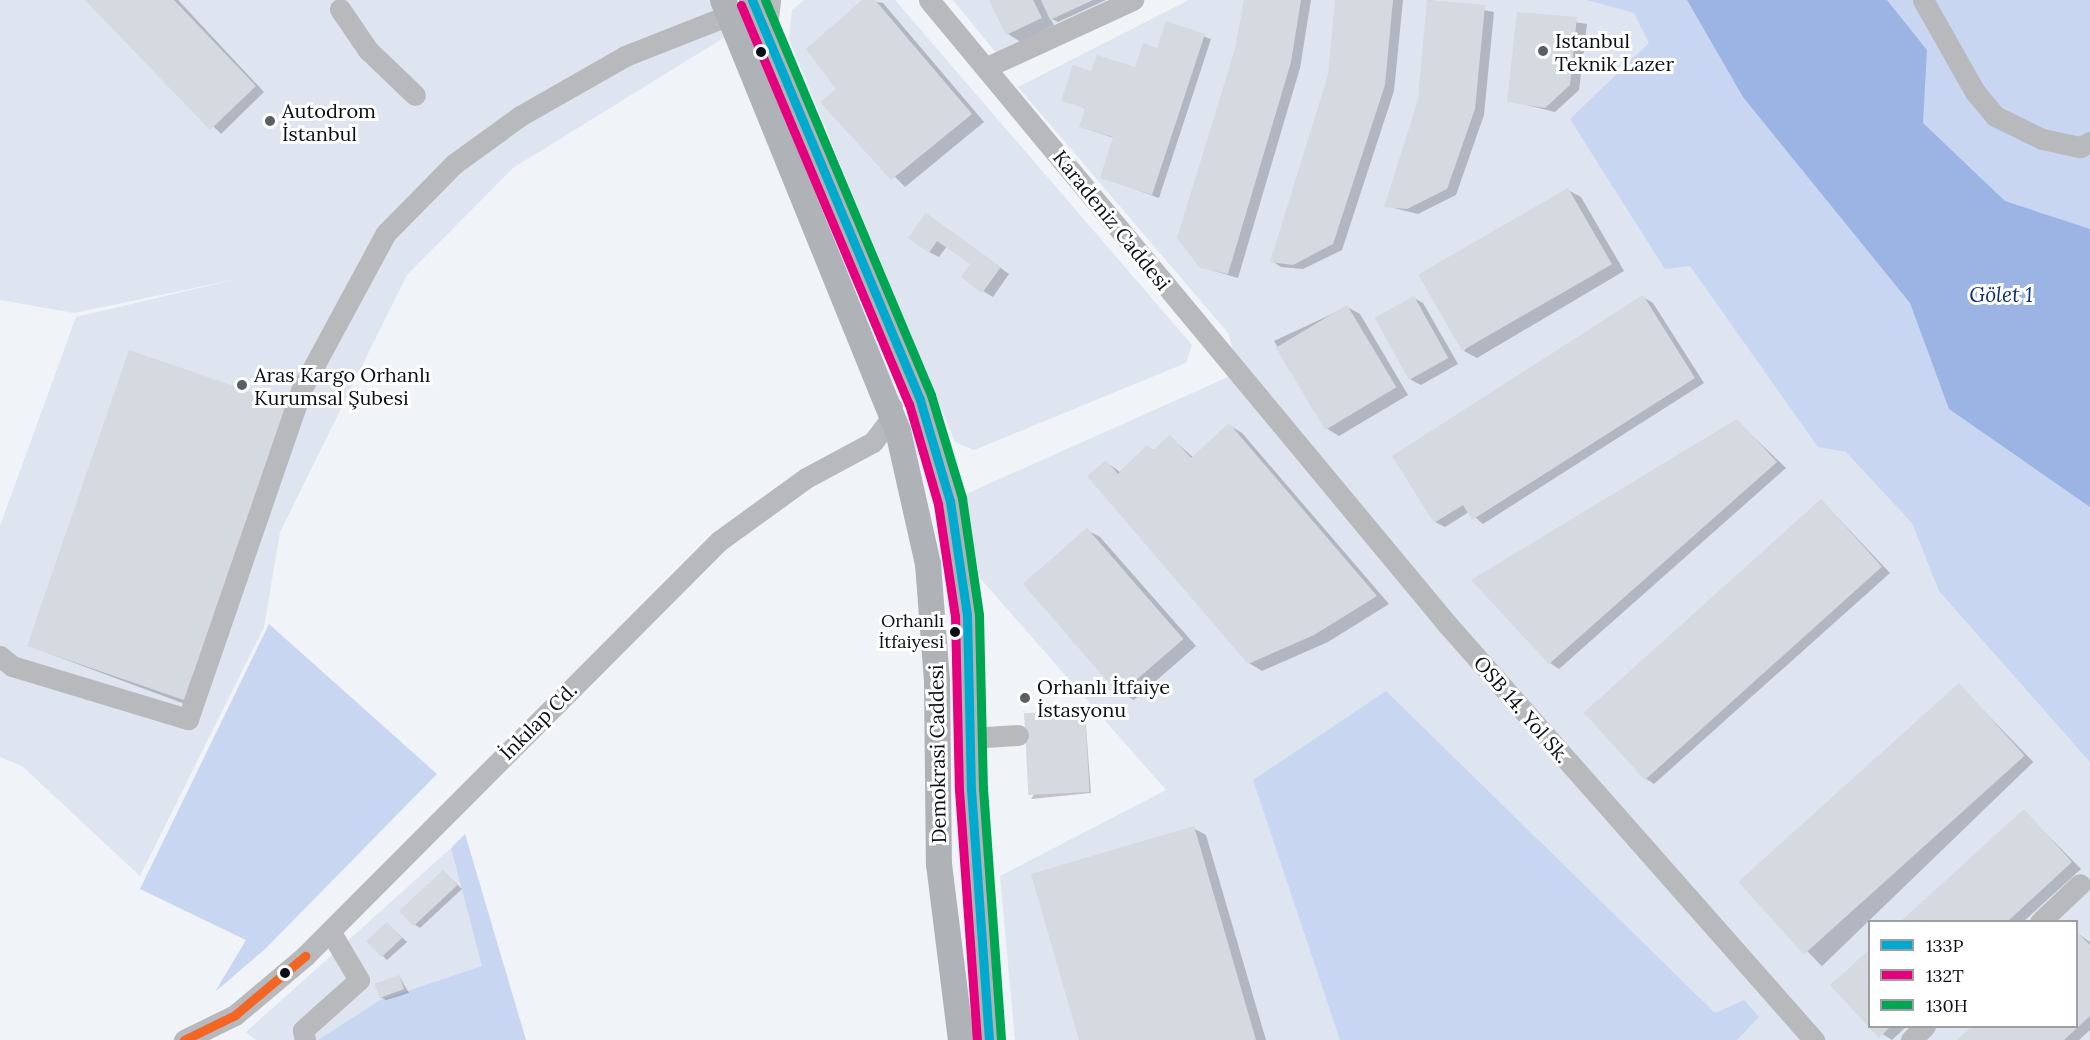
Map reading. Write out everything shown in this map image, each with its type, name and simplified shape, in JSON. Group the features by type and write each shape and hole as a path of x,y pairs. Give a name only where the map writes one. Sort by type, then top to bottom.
{"main road":[{"name":"Demokrasi Caddesi","path":"752,0 920,400 942,471 967,615 969,738 989,1040"},
{"name":"Demokrasi Caddesi","path":"726,8 892,407 908,476 928,564 937,682 935,772 939,864 961,1040"},
{"path":"892,407 917,454 942,471"},
{"path":"935,772 969,738"}],"street":[{"path":"766,35 771,0"},
{"name":"Karadeniz Caddesi","path":"929,0 1237,373"},
{"path":"987,68 1132,0"},
{"path":"1923,0 1975,92 1995,116 2042,139 2080,147 2090,142"},
{"path":"0,656 12,666 188,719 301,390 386,233 454,164 520,116 625,56 726,8"},
{"path":"340,9 368,50 415,95"},
{"name":"OSB 14. Yol Sk.","path":"1237,373 1447,624 1814,1040"},
{"name":"İnkılap Cd.","path":"184,1040 235,1015 330,931 719,541 798,483 882,433 892,407"},
{"path":"853,452 884,448 908,476"},
{"path":"969,738 1018,735"},
{"path":"2041,920 2080,884"},
{"path":"305,1040 303,1030 359,980 330,931"},
{"path":"1911,1040 1923,1028"}],"shaded area":[{"path":"0,0 710,0 725,37 513,168 407,275 280,532 264,627 140,876 22,766 0,757 0,526 76,317 242,278 74,313 0,300"},
{"path":"804,0 895,0 1192,345 1186,363 974,450 955,442 789,39 792,10"},
{"path":"953,0 1115,0 997,54"},
{"path":"1189,0 2090,0 2090,1040 1015,1040 1000,876 1166,790 980,578 964,495 1237,373 1229,334 1018,87"},
{"path":"1587,0 2090,0 2090,762 1939,591 1912,523 1846,452 1818,447 1690,266 1665,269 1570,119 1649,43 1634,13"},
{"path":"269,624 437,774 265,949 215,992 246,940 140,889"},
{"path":"1386,691 1715,1013 1744,1000 1759,1017 1737,1040 1340,1040 1253,780"},
{"path":"465,834 526,1040 318,1040 380,1000 482,966 451,848"},
{"path":"451,848 483,966 380,1000 318,1040 256,1040 246,1032"}],"water":[{"name":"Gölet 1","path":"1687,0 1887,0 1927,50 1923,123 2005,201 2090,229 2090,507 1949,409 1910,303 1743,97"}],"building":[{"path":"85,0 174,0 256,86 210,130"},
{"path":"862,0 875,0 972,114 891,180 820,102 836,89 806,49"},
{"path":"989,0 1033,0 1042,18 1006,35"},
{"path":"1041,0 1093,0 1050,20"},
{"path":"1244,0 1301,0 1291,62 1228,274 1200,268 1177,238 1235,49"},
{"path":"1335,0 1393,0 1385,85 1333,244 1293,265 1270,262 1328,75"},
{"path":"1427,0 1485,5 1475,109 1447,189 1407,209 1384,207 1418,100"},
{"name":"Istanbul Teknik Lazer","path":"1517,12 1577,17 1570,85 1545,108 1507,102"},
{"path":"1166,21 1205,34 1152,195 1100,178 1113,137 1079,127 1085,108 1061,101 1073,65 1091,71 1097,55 1135,67 1143,43 1157,48"},
{"path":"1568,188 1612,264 1462,351 1418,274"},
{"path":"926,213 1001,267 982,293 961,277 970,264 937,241 929,253 908,238"},
{"path":"1643,295 1695,378 1472,520 1463,505 1434,523 1392,456"},
{"path":"1414,296 1448,358 1409,380 1375,318"},
{"path":"1347,305 1396,387 1325,430 1276,348"},
{"path":"129,350 286,404 184,700 27,646"},
{"path":"1737,419 1777,462 1549,664 1471,580"},
{"path":"1229,423 1377,596 1314,635 1248,664 1087,476 1106,460 1118,474 1147,445 1153,450 1170,435 1191,458"},
{"path":"1821,499 1882,567 1645,780 1584,712"},
{"path":"1087,528 1183,639 1119,695 1023,584"},
{"path":"1959,683 2025,756 1804,955 1738,882"},
{"path":"1085,710 1089,792 1028,795 1024,713"},
{"path":"2024,809 2072,862 2009,920 1902,920"},
{"path":"1194,826 1256,1040 1079,1040 1031,874"},
{"path":"443,870 457,885 413,926 399,911"},
{"path":"387,922 402,938 382,957 367,941"},
{"path":"2078,933 2090,945 2090,1016 2078,1027"},
{"path":"1868,951 1868,1026 1830,985"},
{"path":"399,975 404,989 380,998 375,984"},
{"path":"1870,1028 1889,1028 1879,1038"},
{"path":"1970,1028 2077,1028 2064,1040 1957,1040"}],"transit line":[{"name":"133P","path":"752,0 920,400 950,501 967,615 971,789 989,1040"},
{"name":"130H","path":"765,0 931,395 962,498 979,615 983,788 1001,1039"},
{"name":"132T","path":"741,5 909,404 938,504 955,616 959,790 977,1040"},
{"path":"184,1040 235,1015 305,956"}],"place":[{"name":"Istanbul Teknik Lazer","path":"1543,51"},
{"name":"Autodrom İstanbul","path":"270,121"},
{"name":"Aras Kargo Orhanlı Kurumsal Şubesi","path":"242,385"},
{"name":"Orhanlı İtfaiyesi","path":"955,632"},
{"name":"Orhanlı İtfaiye İstasyonu","path":"1025,698"}]}
